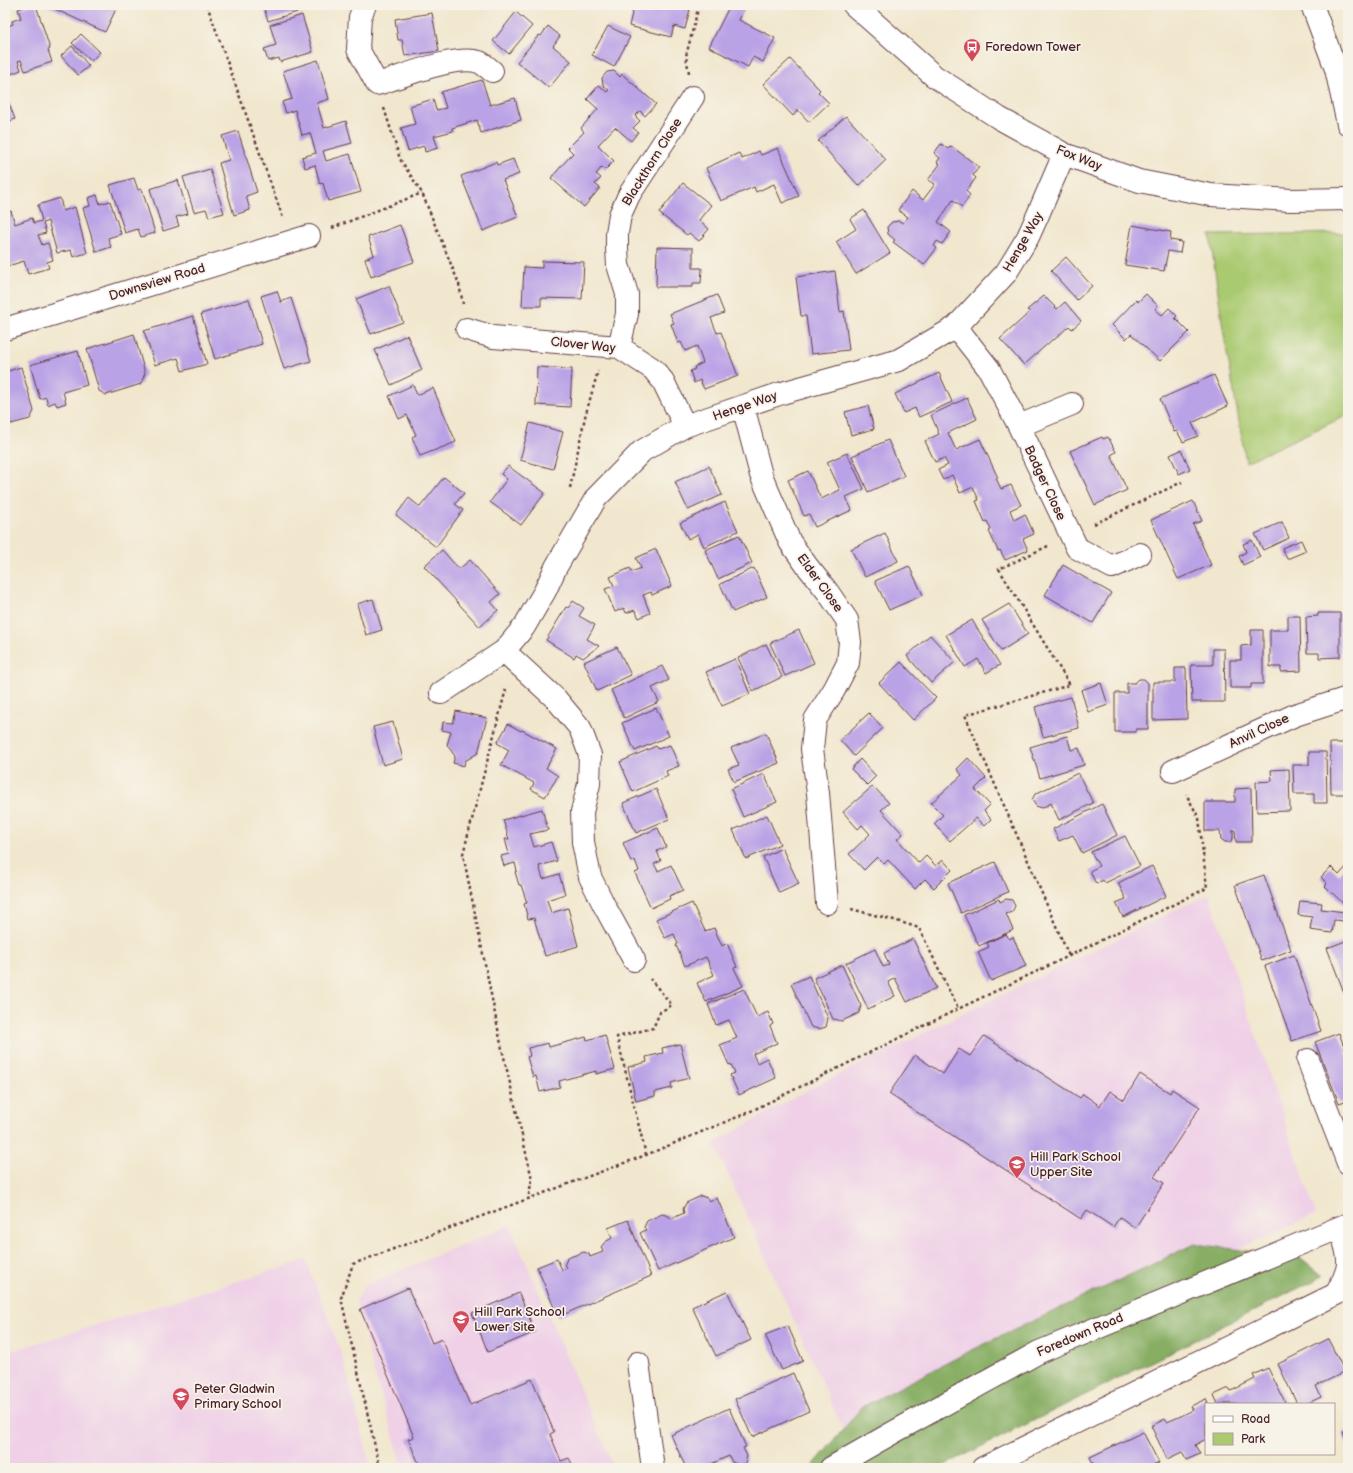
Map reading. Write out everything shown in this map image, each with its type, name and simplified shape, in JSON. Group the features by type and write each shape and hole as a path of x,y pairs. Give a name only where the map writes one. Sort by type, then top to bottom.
{"street":[{"path":"365,5 360,17 358,49 377,84 444,63 465,60 480,62 492,71"},
{"name":"Fox Way","path":"854,5 934,76 999,118 1064,154 1139,181 1211,195 1290,200 1348,199"},
{"path":"1312,5 1336,69 1348,124"},
{"name":"Blackthorn Close","path":"611,346 627,314 627,294 618,265 617,233 620,215 629,195 693,97"},
{"name":"Henge Way","path":"441,693 509,656 545,591 556,567 596,498 642,450 685,426 782,393 899,360 956,327 1006,273 1028,237 1064,154"},
{"name":"Downsview Road","path":"5,329 300,239"},
{"name":"Badger Close","path":"956,327 989,369 1019,426 1071,538"},
{"name":"Clover Way","path":"468,329 493,337 611,346 653,369 663,381 685,426"},
{"path":"1019,426 1072,404"},
{"name":"Elder Close","path":"743,406 761,475 790,542 847,620 850,642 848,663 834,690 815,720 812,748 818,793 827,903"},
{"path":"1071,538 1077,548 1112,567 1140,554"},
{"path":"509,656 556,699 580,728 590,755 589,784 582,812 583,842 590,877 634,960"},
{"name":"Anvil Close","path":"1173,771 1295,715 1348,698"},
{"path":"1308,1060 1348,1163"},
{"name":"Foredown Road","path":"831,1468 1040,1352 1344,1225 1348,1265 1344,1278 1336,1294 983,1468"},
{"path":"638,1364 653,1468"}],"path":[{"path":"207,5 300,239 422,193"},
{"path":"693,97 686,56 699,5"},
{"path":"377,84 400,159 422,193 459,284 468,329"},
{"path":"569,492 574,462 585,417 596,379 611,346"},
{"path":"1069,956 965,715 1070,685 999,569 1071,538 1182,482"},
{"path":"509,656 463,854 501,1044 532,1179 528,1199"},
{"path":"380,1468 341,1298 353,1264 646,1155 747,1113 1207,888 1199,818 1173,771"},
{"path":"827,903 919,928 958,1009"},
{"path":"634,960 672,1005 660,1012 653,1028 617,1037 646,1155"}],"shaded area":[{"name":"Hill Park School Upper Site","path":"1209,894 1316,1215 1024,1343 847,1438 714,1143 811,1088"},
{"name":"Hill Park School Lower Site","path":"510,1225 614,1468 403,1468 373,1368 356,1300 366,1285"},
{"name":"Peter Gladwin Primary School","path":"306,1260 342,1355 371,1468 5,1468 5,1353"}],"green space":[{"path":"1348,233 1348,415 1246,462 1224,335 1210,235"},
{"path":"1195,1244 1301,1258 1323,1276 939,1468 811,1468 862,1407 966,1353"}],"building":[{"path":"36,5 50,49 48,50 52,62 25,71 21,60 18,61 21,70 6,76 5,27 13,24 12,21 21,18 18,9"},
{"path":"48,5 112,5 117,7 105,32"},
{"path":"263,5 302,5 304,10 268,21"},
{"path":"634,5 691,5 685,29 674,26 671,37 629,26"},
{"path":"730,5 742,5 744,9 739,20 775,38 763,62 753,57 748,67 709,47"},
{"path":"516,12 532,26 509,54 493,41"},
{"path":"432,13 439,51 405,56 402,40 398,40 395,19"},
{"path":"302,15 313,52 280,62 279,58 268,61 264,49 276,45 270,25"},
{"path":"548,26 560,36 553,46 571,61 549,88 517,62 539,35 541,36"},
{"path":"608,26 630,37 614,67 592,55"},
{"path":"81,34 100,52 91,61 72,43"},
{"path":"72,46 89,66 78,75 61,56"},
{"path":"790,59 820,90 818,92 829,103 809,122 798,110 793,116 763,84"},
{"path":"318,60 329,99 317,103 324,128 346,121 352,143 323,151 326,161 350,154 361,192 328,201 323,183 320,184 315,165 305,168 302,157 316,153 310,133 302,135 295,110 286,113 282,102 292,99 283,71"},
{"path":"614,71 620,77 622,74 656,104 645,116 640,111 635,116 640,121 633,128 638,132 631,141 615,127 598,145 614,161 605,170 602,167 596,174 601,178 595,184 600,188 584,207 551,178 573,153 568,148 584,132 581,128 598,109 587,99 599,85 607,92 609,90 603,85 602,78 607,72"},
{"path":"482,80 490,105 515,98 521,120 481,133 477,120 452,128 453,131 434,136 438,148 425,152 424,146 408,151 401,128 415,124 410,106 433,99 436,110 446,108 441,92"},
{"path":"5,98 7,98 15,119 5,123"},
{"path":"846,116 886,160 859,186 818,141"},
{"path":"238,131 257,192 246,196 250,210 234,215 219,163 229,160 222,136"},
{"path":"941,144 948,149 951,146 979,167 973,175 976,178 966,191 970,195 962,207 953,200 938,222 951,232 942,244 937,241 934,246 937,248 924,265 893,242 895,240 888,234 887,227 892,222 899,221 903,223 908,217 898,210 912,191 923,200 935,184 928,180 940,164 937,162 940,158 934,153"},
{"path":"778,148 799,196 782,203 774,184 756,192 754,187 721,201 706,168 739,153 742,159 759,151 761,155"},
{"path":"513,159 519,174 503,180 518,217 483,231 461,176 496,162 497,165"},
{"path":"210,169 224,213 209,217 206,209 194,212 183,177"},
{"path":"134,178 138,190 142,189 155,233 141,237 138,229 125,233 110,185"},
{"path":"178,180 188,214 176,217 179,226 163,231 150,189"},
{"path":"683,183 711,205 699,220 709,229 699,241 689,233 687,235 659,213"},
{"path":"97,195 100,204 110,201 121,234 108,238 111,247 96,252 83,208 90,206 88,198"},
{"path":"60,198 63,211 75,207 87,253 73,257 71,250 57,253 48,221 43,223 46,233 38,235 42,245 48,243 53,260 47,262 49,268 28,274 24,261 8,266 5,257 5,213 11,211 15,224 32,218 34,223 42,221 38,205"},
{"path":"864,210 890,253 856,274 836,242 856,229 850,219"},
{"path":"400,225 414,262 371,277 365,259 374,255 368,237"},
{"path":"1132,225 1171,232 1170,240 1182,242 1180,253 1168,251 1164,271 1125,265"},
{"path":"657,247 693,248 693,268 702,268 701,283 693,283 693,287 656,287"},
{"path":"1066,257 1092,286 1077,300 1051,271"},
{"path":"542,261 584,262 582,299 541,298 541,306 522,306 524,267 542,268"},
{"path":"835,271 840,312 844,311 849,350 811,354 806,316 801,316 796,277"},
{"path":"389,286 403,322 371,334 356,299"},
{"path":"277,291 281,302 291,298 311,361 284,369 261,296"},
{"path":"1146,294 1158,306 1155,309 1162,315 1169,308 1177,316 1175,318 1189,332 1160,361 1131,334 1126,339 1112,325 1136,300 1138,302"},
{"path":"717,295 724,313 711,318 717,333 721,332 738,376 704,389 700,380 694,383 690,371 695,369 694,367 703,363 697,346 685,351 681,342 678,343 671,324 674,323 670,314"},
{"path":"1044,296 1057,309 1065,302 1081,321 1072,329 1069,326 1024,365 1000,339 1030,312 1027,310"},
{"path":"249,299 262,344 215,359 201,314"},
{"path":"193,316 207,364 182,371 178,358 155,365 144,331"},
{"path":"134,334 145,373 141,384 106,395 99,391 87,349"},
{"path":"407,335 422,370 391,385 375,350"},
{"path":"78,351 87,385 63,392 66,403 57,406 55,402 48,405 46,397 40,399 30,365"},
{"path":"21,367 34,411 30,419 11,424 7,410 5,411 5,372"},
{"path":"537,367 572,369 570,407 536,405"},
{"path":"939,373 952,402 919,417 915,408 904,413 895,394"},
{"path":"1214,375 1228,406 1192,423 1198,436 1183,442 1177,431 1174,432 1160,399"},
{"path":"413,385 417,395 433,388 456,442 420,456 412,437 416,435 407,415 399,419 389,396"},
{"path":"967,398 977,419 948,433 956,450 980,439 998,478 996,478 1001,489 1011,485 1021,505 1010,510 1014,520 1025,514 1034,534 1023,539 1028,550 1005,560 1000,550 998,551 989,531 991,530 987,521 985,522 976,501 979,500 973,487 960,493 952,475 943,480 938,470 948,465 944,458 935,462 925,441 939,434 931,415"},
{"path":"868,406 874,429 851,435 845,412"},
{"path":"530,423 563,432 553,469 520,460"},
{"path":"1102,437 1103,439 1108,437 1116,452 1111,455 1127,490 1095,505 1070,451"},
{"path":"888,440 904,476 868,492 852,456"},
{"path":"1181,450 1190,469 1179,474 1170,455"},
{"path":"847,453 864,489 846,497 852,510 815,527 809,514 804,516 788,480 808,471 821,499 840,490 827,462"},
{"path":"508,466 545,493 521,525 490,502 507,479 501,474"},
{"path":"709,466 722,495 688,510 675,482"},
{"path":"444,477 464,493 455,504 463,510 436,547 396,515 409,498 420,507"},
{"path":"1193,501 1202,521 1193,524 1211,565 1178,579 1151,520"},
{"path":"725,502 738,531 704,547 698,534 688,539 680,523"},
{"path":"1282,522 1289,538 1263,550 1255,534"},
{"path":"885,533 898,561 865,577 851,549"},
{"path":"739,535 752,563 718,579 705,550"},
{"path":"1252,540 1260,557 1243,565 1239,556 1246,552 1243,544"},
{"path":"1301,540 1306,551 1287,559 1282,548"},
{"path":"656,549 672,586 652,595 651,592 643,595 650,613 639,618 635,610 626,613 624,608 615,612 605,589 614,586 610,577 630,568 632,572 641,568 636,558"},
{"path":"442,550 459,569 470,560 500,594 491,602 498,610 480,627 424,566"},
{"path":"1063,565 1111,593 1093,623 1045,595"},
{"path":"909,566 923,595 889,610 875,581"},
{"path":"754,568 767,597 733,612 720,584"},
{"path":"373,599 382,630 366,635 357,604"},
{"path":"1346,599 1348,599 1348,635 1346,635"},
{"path":"573,601 584,608 579,616 595,625 587,639 599,646 583,658 576,654 574,658 546,640 566,607 568,608"},
{"path":"1009,604 1028,634 1001,651 982,620"},
{"path":"1318,613 1340,613 1340,657 1319,658 1319,653 1307,653 1306,617 1318,616"},
{"path":"1288,616 1300,616 1301,671 1281,672 1281,667 1270,667 1270,630 1288,630"},
{"path":"972,620 1000,665 986,673 978,659 965,667 946,635"},
{"path":"799,630 814,663 785,676 770,643"},
{"path":"1251,630 1263,630 1263,684 1251,684 1251,688 1230,688 1230,660 1241,660 1241,646 1251,645"},
{"path":"930,635 955,662 931,683 907,656"},
{"path":"766,644 782,677 753,691 738,658"},
{"path":"617,647 631,675 597,691 584,662"},
{"path":"1213,649 1224,649 1225,702 1192,702 1191,665 1213,665"},
{"path":"735,659 750,694 722,706 706,672"},
{"path":"901,662 936,698 913,720 879,683"},
{"path":"662,666 669,680 652,688 659,702 624,718 611,690"},
{"path":"1175,668 1186,668 1187,719 1153,720 1153,682 1175,682"},
{"path":"1139,679 1144,679 1148,683 1148,729 1136,729 1136,732 1115,732 1115,693 1127,693 1127,683 1135,683"},
{"path":"1101,683 1108,705 1088,712 1081,690"},
{"path":"1071,697 1079,728 1043,737 1035,707"},
{"path":"656,708 669,736 635,751 622,723"},
{"path":"456,711 487,718 478,753 465,761 464,766 453,763 455,756 447,745 451,732 442,730 443,722 453,723"},
{"path":"869,713 883,728 854,756 840,740"},
{"path":"393,722 403,759 383,765 373,727"},
{"path":"508,724 557,749 546,768 558,776 545,797 531,789 534,783 501,765 509,750 497,743"},
{"path":"766,733 779,763 734,782 728,769 739,765 731,748"},
{"path":"1067,736 1071,750 1079,748 1084,765 1040,778 1030,747"},
{"path":"1344,740 1348,740 1348,794 1331,794 1330,743 1344,743"},
{"path":"670,745 679,766 666,771 668,776 633,792 620,762 656,746 658,749"},
{"path":"1309,752 1326,752 1327,803 1314,803 1314,794 1294,794 1293,765 1309,765"},
{"path":"968,758 986,778 975,789 990,805 984,811 991,819 984,826 976,818 950,841 934,824 943,815 931,803 962,775 957,769"},
{"path":"860,759 876,776 867,785 851,769"},
{"path":"1289,769 1290,811 1257,812 1256,782 1272,781 1271,770"},
{"path":"1078,773 1093,803 1059,820 1051,803 1042,808 1036,806 1032,800 1035,794"},
{"path":"764,774 777,802 743,817 731,789"},
{"path":"873,786 889,803 881,810 903,834 897,839 919,863 926,856 936,866 943,860 952,870 934,888 925,879 915,889 888,860 884,864 877,857 864,870 849,854 870,834 862,825 858,829 843,812"},
{"path":"1251,788 1252,842 1236,842 1235,830 1233,830 1233,839 1230,842 1225,842 1221,839 1220,831 1205,831 1205,802 1235,802 1235,789"},
{"path":"656,789 669,819 636,833 623,803"},
{"path":"1102,804 1117,835 1082,853 1073,835 1059,841 1053,829"},
{"path":"542,809 548,830 530,834 534,847 551,842 557,861 539,866 543,879 559,874 565,894 547,900 551,913 568,908 578,946 545,956 534,918 528,919 524,904 527,903 515,872 517,871 515,863 504,866 501,856 509,854 505,839 509,839 503,820"},
{"path":"767,815 780,844 746,859 733,830"},
{"path":"658,828 666,847 657,851 661,861 654,864 658,871 671,865 683,890 669,896 670,899 651,908 635,873 639,871 635,860 631,862 623,843"},
{"path":"1125,836 1140,866 1105,883 1103,880 1096,884 1090,871 1099,866 1091,852"},
{"path":"782,848 799,884 779,893 763,857"},
{"path":"995,862 1008,892 961,913 948,883"},
{"path":"1348,865 1348,908 1325,886 1327,884 1321,877 1331,867 1339,875"},
{"path":"1152,866 1166,896 1123,917 1116,903 1126,899 1118,883"},
{"path":"1264,875 1291,950 1262,961 1235,885"},
{"path":"999,899 1000,902 1006,899 1012,900 1015,906 1012,912 1006,914 1013,930 979,946 964,915"},
{"path":"1300,901 1322,903 1321,909 1345,912 1344,921 1334,920 1332,933 1310,930 1312,917 1298,915"},
{"path":"692,903 705,931 714,928 722,946 727,943 737,967 734,968 743,986 706,1002 697,983 714,975 706,957 685,966 676,945 678,944 674,934 665,938 656,919"},
{"path":"1006,934 1009,939 1013,937 1026,966 991,981 978,952 989,947 987,943"},
{"path":"913,939 936,988 907,1002 895,978 888,982 895,996 868,1009 846,963 875,949 883,967 889,965 884,953"},
{"path":"1348,940 1348,1003 1327,948"},
{"path":"1294,955 1321,1031 1292,1041 1265,966"},
{"path":"842,965 861,1006 859,1013 842,1021 833,1019 814,978"},
{"path":"809,976 828,1018 826,1027 819,1029 811,1027 791,984"},
{"path":"744,989 757,1017 768,1012 773,1024 770,1026 777,1043 753,1054 757,1063 767,1058 776,1078 739,1095 730,1075 735,1073 731,1064 729,1065 720,1045 737,1038 729,1020 716,1025 708,1004"},
{"path":"1339,1033 1348,1057 1348,1100 1339,1103 1315,1042"},
{"path":"605,1035 615,1069 596,1074 596,1071 559,1081 560,1087 540,1092 536,1076 533,1077 527,1057 530,1056 528,1048 548,1043 549,1047 586,1037 587,1040"},
{"path":"984,1036 1080,1098 1083,1094 1100,1106 1110,1091 1124,1100 1140,1074 1170,1093 1172,1089 1200,1107 1154,1177 1164,1183 1135,1228 1120,1217 1113,1227 1087,1210 1081,1219 889,1094 915,1055 943,1074 959,1049 970,1056"},
{"path":"680,1044 689,1078 671,1083 672,1088 655,1092 655,1096 636,1101 628,1067 647,1062 646,1057 663,1053 662,1048"},
{"path":"701,1196 707,1198 709,1201 717,1198 734,1237 658,1271 640,1233 646,1230 644,1227 647,1221 662,1214 669,1216 671,1219 684,1213 683,1209 686,1203"},
{"path":"628,1220 651,1276 558,1317 537,1267 557,1259 562,1270 567,1268 565,1264 567,1258 584,1252 589,1254 590,1257 603,1252 601,1247 605,1242 612,1238 608,1228"},
{"path":"408,1288 432,1343 442,1339 470,1405 532,1379 554,1432 550,1434 561,1461 569,1458 574,1468 421,1468 408,1439 414,1437 360,1309"},
{"path":"727,1291 751,1340 716,1356 692,1307"},
{"path":"519,1293 535,1332 488,1352 472,1313"},
{"path":"788,1326 803,1361 782,1370 765,1335"},
{"path":"1328,1339 1345,1372 1316,1386 1321,1397 1308,1403 1297,1403 1278,1364"},
{"path":"1268,1368 1285,1402 1218,1403 1214,1395 1229,1388 1231,1391 1255,1379 1253,1375"},
{"path":"793,1373 809,1411 752,1437 735,1399"},
{"path":"1206,1399 1208,1403 1205,1403 1205,1440 1195,1445 1200,1454 1186,1460 1182,1452 1167,1459 1151,1426 1165,1419 1167,1422 1193,1410 1191,1406"},
{"path":"729,1408 746,1447 743,1448 747,1456 745,1463 739,1465 732,1462 729,1456 702,1468 686,1468 671,1435"},
{"path":"1348,1431 1348,1448 1343,1432"},
{"path":"1143,1432 1159,1463 1148,1468 1095,1468 1090,1457"},
{"path":"1081,1463 1083,1468 1069,1468"}],"place":[{"name":"Foredown Tower","path":"972,62"},
{"name":"Hill Park School Upper Site","path":"1017,1179"},
{"name":"Hill Park School Lower Site","path":"461,1334"},
{"name":"Peter Gladwin Primary School","path":"181,1411"}]}
